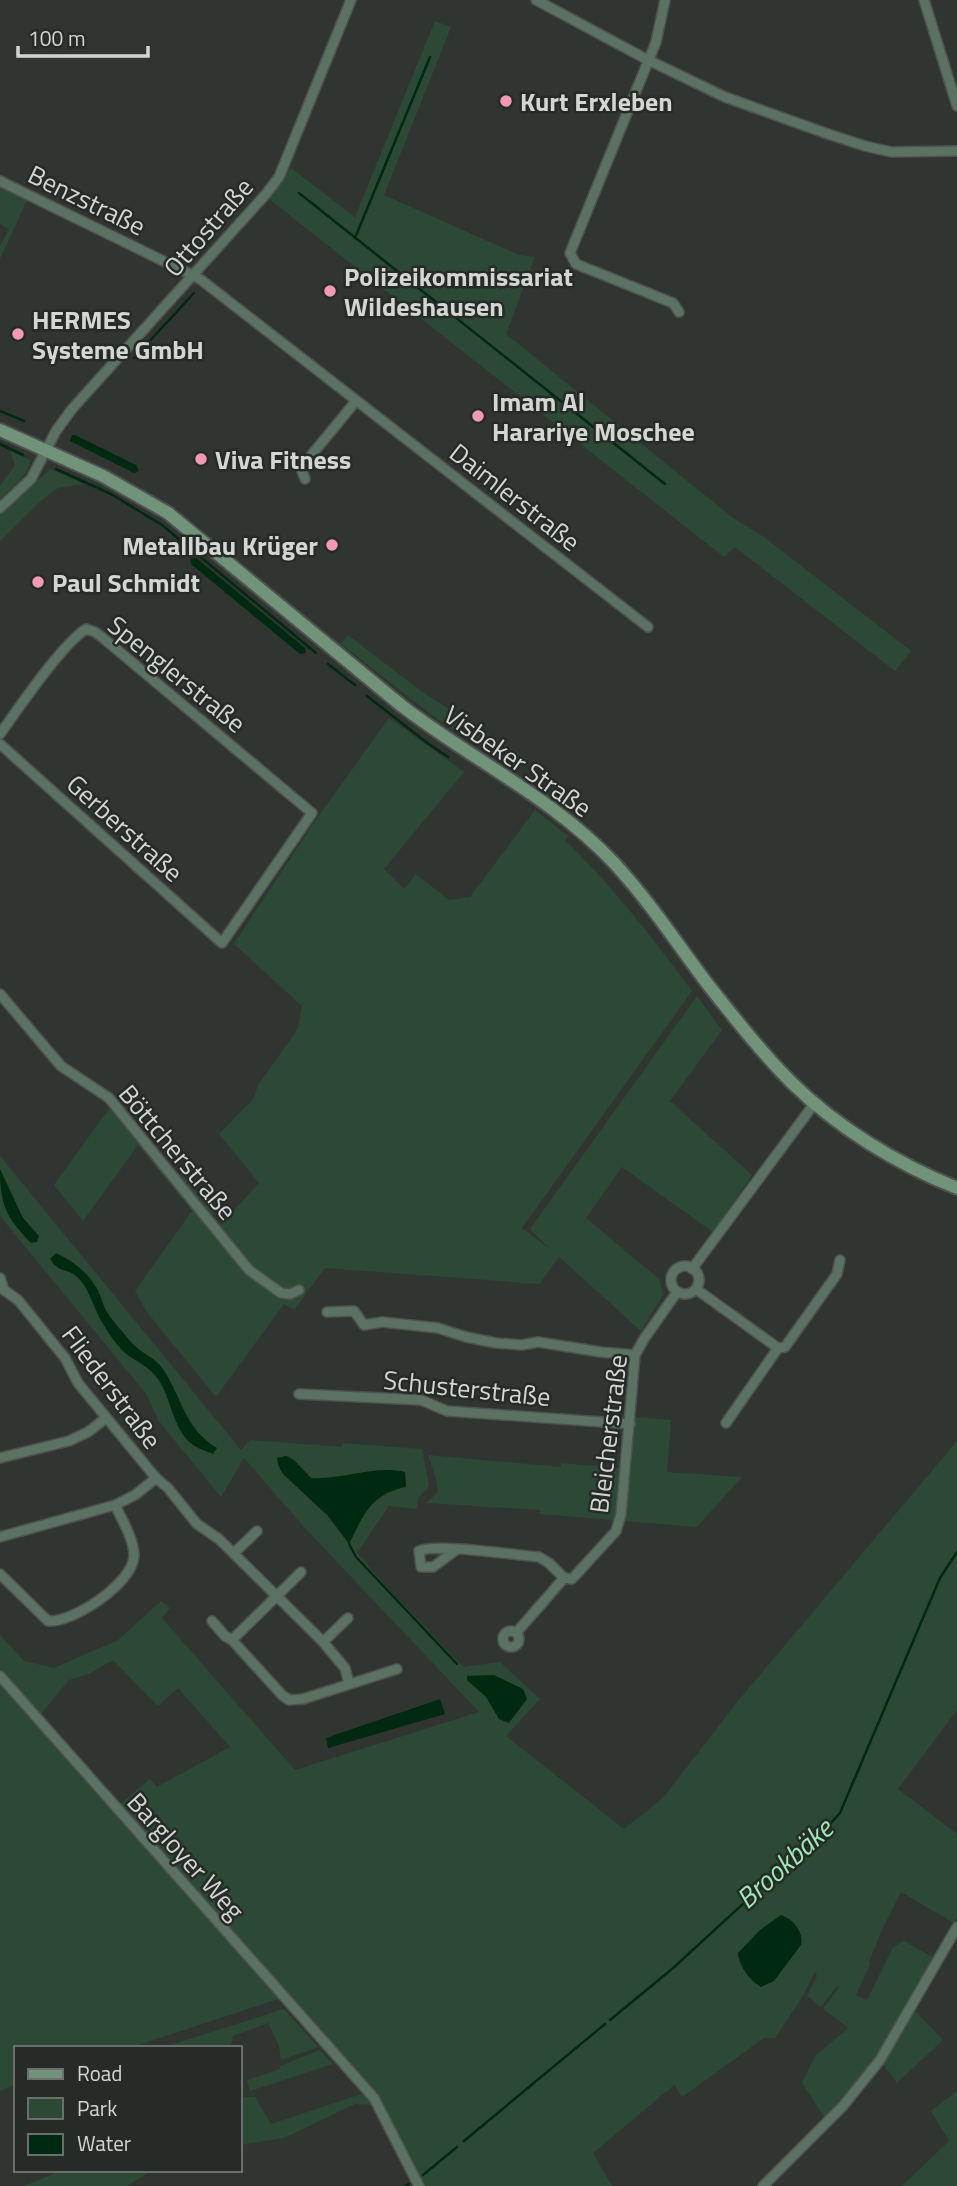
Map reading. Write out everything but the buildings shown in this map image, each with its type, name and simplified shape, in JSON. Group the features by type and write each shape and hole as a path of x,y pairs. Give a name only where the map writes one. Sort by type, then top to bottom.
{"main road":[{"name":"Visbeker Straße","path":"0,430 103,476 168,513 402,706 540,800 614,863 745,1030 814,1104 859,1136 920,1172 957,1188"}],"street":[{"name":"Ottostraße","path":"0,508 31,479 72,409 279,177 351,0"},
{"path":"536,0 648,60 725,97 865,146 891,152 957,150"},
{"path":"666,0 656,42 570,253 576,264 673,303 679,312"},
{"path":"924,0 957,106"},
{"name":"Benzstraße","path":"0,181 194,275"},
{"name":"Daimlerstraße","path":"194,275 648,627"},
{"path":"305,479 302,471 304,464 356,401"},
{"name":"Spenglerstraße","path":"0,734 58,658 86,629 103,638 312,813 222,943"},
{"name":"Gerberstraße","path":"0,744 222,943"},
{"name":"Böttcherstraße","path":"0,994 61,1066 109,1098 249,1270 281,1293 290,1294 299,1290"},
{"path":"692,1269 814,1104"},
{"path":"726,1423 778,1349 785,1347 831,1283 837,1274 840,1260"},
{"path":"684,1266 692,1269 699,1280 696,1289 685,1294 677,1292 671,1281 673,1272 684,1266"},
{"path":"0,1278 2,1290"},
{"path":"696,1289 778,1349"},
{"name":"Fliederstraße","path":"0,1537 115,1505 135,1495 156,1478 78,1383 65,1358 18,1300 2,1290"},
{"name":"Bleicherstraße","path":"516,1633 564,1578 572,1579 616,1531 621,1514 635,1355 677,1292"},
{"path":"327,1312 354,1311 364,1325 382,1322 427,1326 496,1343 522,1345 538,1342 635,1355"},
{"name":"Schusterstraße","path":"299,1394 421,1400 447,1411 630,1424"},
{"path":"0,1458 69,1441 88,1432 106,1418"},
{"path":"156,1478 168,1488 197,1524 219,1539 278,1594 345,1668 349,1683"},
{"path":"0,1574 48,1621 55,1622 87,1607 122,1581 133,1562 133,1546 115,1505"},
{"path":"234,1553 257,1531"},
{"path":"456,1550 539,1557 550,1563 564,1578"},
{"path":"232,1640 301,1572"},
{"path":"323,1643 348,1618"},
{"path":"212,1621 289,1700 303,1699 397,1669"},
{"name":"Bargloyer Weg","path":"0,1676 374,2098 419,2186"},
{"path":"763,2186 843,2106 880,2060 957,1927"}],"green space":[{"path":"435,21 451,27 384,195 519,255 535,257 506,334 733,518 764,537 911,651 895,671 735,547 724,557 269,199 291,168 355,217"},
{"path":"0,186 27,200 0,259 0,246 9,229 0,224"},
{"path":"10,451 30,460 29,466 19,481 0,499 0,486 15,465"},
{"path":"51,469 83,484 58,488 0,541 0,514"},
{"path":"348,635 421,691 529,760 513,768 442,723 341,644"},
{"path":"389,718 464,772 384,869 404,889 416,874 449,900 470,897 535,810 568,836 565,840 632,913 692,991 522,1228 551,1250 530,1229 697,996 722,1030 670,1101 752,1175 713,1232 622,1167 586,1218 659,1279 663,1295 641,1331 559,1257 539,1284 325,1268 294,1310 284,1304 216,1397 146,1311 135,1291 192,1211 138,1145 83,1221 54,1185 108,1110 120,1101 178,1175 181,1173 214,1213 212,1216 220,1225 259,1183 219,1134 254,1098 258,1085 298,1029 302,1006 234,944 313,824"},
{"path":"0,1156 241,1450 250,1440 342,1447 343,1443 422,1449 429,1486 418,1498 417,1509 389,1506 357,1553 463,1667 500,1662 540,1699 506,1736 624,1829 663,1798 738,1701 957,1441 957,1710 898,1789 957,1834 957,1918 954,1923 901,1892 882,1929 856,1995 867,2000 893,1947 904,1941 934,1958 878,2058 825,2118 802,2083 815,2056 848,2028 823,2009 839,1987 837,1986 821,2007 807,1996 817,1976 815,1972 775,2038 764,2038 682,2097 674,2085 593,2153 612,2186 423,2186 400,2137 374,2092 119,1805 150,1779 157,1787 230,1747 178,1688 158,1706 113,1660 89,1674 69,1680 40,1715 0,1668 0,1635 24,1661 54,1668 118,1640 161,1601 170,1608 162,1618 295,1770 479,1712 304,1527 244,1458 221,1497 158,1420 147,1395 0,1216"},
{"path":"634,1417 671,1420 667,1472 742,1477 697,1527 540,1514 540,1510 426,1503 438,1492 428,1455 561,1467 561,1463 631,1469"},
{"path":"0,1683 281,1998 135,2046 14,2046 14,2086 0,2091"},
{"path":"912,2008 943,2040 897,2083 882,2062"},
{"path":"284,2009 318,2047 281,2060 279,2046 268,2023 233,2036 230,2046 167,2046"},
{"path":"320,2050 333,2064 250,2091 247,2080 280,2069 280,2066"},
{"path":"957,2091 957,2186 902,2186 949,2141 931,2111"},
{"path":"361,2094 371,2100 373,2105 355,2104 284,2138 242,2145 242,2097 255,2097 271,2124"},
{"path":"58,2172 149,2172 127,2186 24,2186"}],"water":[{"path":"72,435 136,465 139,471 134,473 70,441"},
{"path":"196,558 305,648 306,653 300,654 191,564 190,559"},
{"path":"0,1169 23,1218 39,1236 37,1242 31,1243 10,1218 1,1192"},
{"path":"56,1253 88,1276 115,1323 135,1346 163,1369 197,1431 217,1448 213,1454 195,1446 186,1438 176,1422 158,1379 118,1345 104,1326 81,1281 72,1273 57,1267 50,1259"},
{"path":"286,1456 294,1460 311,1478 393,1470 405,1472 406,1487 384,1495 370,1507 349,1544 328,1516 283,1474 277,1458"},
{"path":"494,1675 523,1689 527,1699 509,1723 499,1719 486,1697 467,1680 467,1676"},
{"path":"440,1699 445,1714 328,1748 326,1738"},
{"path":"781,1915 796,1926 801,1935 801,1945 774,1981 761,1987 746,1973 738,1953 760,1930"}],"waterway":[{"path":"355,238 430,57"},
{"path":"299,193 665,484"},
{"path":"134,358 194,293"},
{"path":"0,411 24,421"},
{"path":"0,444 23,455"},
{"path":"56,469 111,494 162,525 316,653"},
{"path":"328,664 355,685"},
{"path":"367,696 448,757"},
{"path":"349,1544 356,1557 457,1664"},
{"name":"Brookbäke","path":"610,2020 672,1969 840,1813 940,1578 957,1552"},
{"name":"Brookbäke","path":"464,2141 605,2024"},
{"name":"Brookbäke","path":"423,2175 457,2147"},
{"name":"Brookbäke","path":"405,2186 409,2184"}],"place":[{"name":"Kurt Erxleben","path":"506,101"},
{"name":"Polizeikommissariat Wildeshausen","path":"330,291"},
{"name":"HERMES Systeme GmbH","path":"18,334"},
{"name":"Imam Al Harariye Moschee","path":"478,416"},
{"name":"Viva Fitness","path":"201,459"},
{"name":"Metallbau Krüger","path":"332,545"},
{"name":"Paul Schmidt","path":"38,582"}]}
